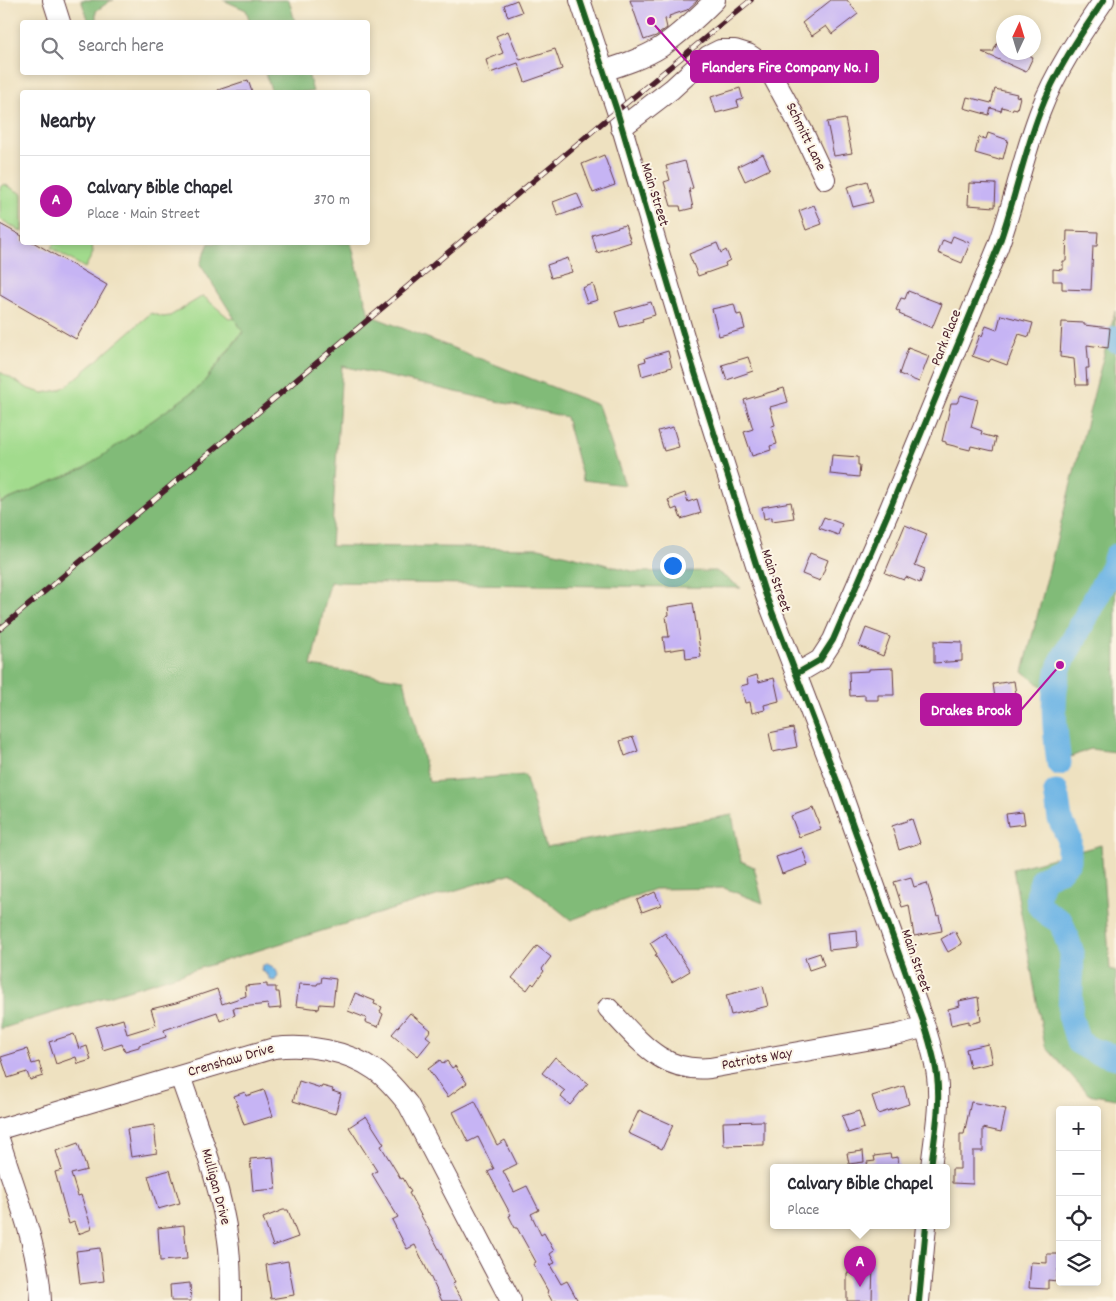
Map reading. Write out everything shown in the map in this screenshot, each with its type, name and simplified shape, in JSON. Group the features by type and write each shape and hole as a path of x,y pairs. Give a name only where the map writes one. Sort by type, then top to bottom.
{"street":[{"path":"53,0 59,20"},
{"name":"Main Street","path":"580,0 716,441 765,593 841,791 925,1027 936,1066 938,1083 938,1105 931,1164"},
{"path":"603,71 660,48 682,31 715,0"},
{"name":"Park Place","path":"796,674 820,660 833,640 889,511 998,247 1010,214 1040,111 1075,44 1104,0"},
{"name":"Schmitt Lane","path":"621,128 672,89 708,56 720,50 735,50 748,54 762,63 774,77 825,179"},
{"name":"Patriots Way","path":"608,1008 655,1054 669,1063 690,1069 710,1068 881,1038 925,1027"},
{"name":"Crenshaw Drive","path":"0,1130 274,1048 295,1046 315,1048 338,1054 375,1070 392,1085 408,1104 512,1301"},
{"name":"Mulligan Drive","path":"180,1076 214,1176 224,1215 230,1259 231,1301"},
{"path":"0,1142 32,1247 38,1271 41,1301"},
{"path":"919,1301 926,1229"}],"green space":[{"path":"81,0 114,0 96,11 96,20 88,20"},
{"path":"223,0 289,0 294,20 249,20 246,10"},
{"path":"266,75 309,75 312,90 271,90"},
{"path":"4,184 20,193 20,231 0,219 0,187"},
{"path":"53,245 92,245 93,253 85,268 51,248"},
{"path":"208,245 352,245 369,315 598,405 625,485 583,480 566,417 342,366 331,546 539,548 636,572 716,571 741,588 330,582 311,666 404,680 429,782 525,775 546,847 732,815 741,861 754,867 763,903 724,888 654,889 571,920 512,873 0,1029 0,503 85,468 200,387 243,332 200,264"},
{"path":"203,296 230,319 235,318 243,331 200,387 85,468 0,503 0,372 29,389 43,393 59,390 80,375 151,313 163,317 170,316"},
{"path":"1115,311 1116,752 1090,749 1061,761 1057,698 1023,672"},
{"path":"1101,845 1110,969 1116,971 1116,1099 1088,1094 1045,1046 1013,869"}],"water":[{"path":"266,964 277,971 278,976 275,981 270,980 268,975 261,970 262,966"}],"building":[{"path":"517,0 522,12 508,17 504,5"},
{"path":"630,0 698,0 687,10 669,16 670,18 665,19 667,28 656,36 644,40"},
{"path":"831,0 847,0 858,14 832,34 826,26 812,36 802,23"},
{"path":"508,31 520,60 555,49 562,69 525,82 518,63 490,73 486,60 503,53 496,36"},
{"path":"996,46 996,58 982,52 993,52"},
{"path":"1000,60 1032,60 1026,72"},
{"path":"248,80 251,90 218,90"},
{"path":"740,88 743,99 737,101 739,107 716,113 711,97"},
{"path":"995,89 1017,94 1016,96 1020,97 1017,109 1013,108 1012,110 1002,107 1001,111 991,108 989,115 964,108 967,97 991,103"},
{"path":"845,119 852,153 834,156 827,122"},
{"path":"988,133 1008,140 1003,159 999,158 999,160 975,153 979,137 986,139"},
{"path":"763,154 770,169 745,181 738,166"},
{"path":"604,155 615,185 593,193 582,164"},
{"path":"685,161 693,188 689,189 693,208 681,211 680,206 671,206 664,182 670,180 666,166"},
{"path":"867,181 873,202 853,207 847,187"},
{"path":"969,183 996,184 995,207 968,205"},
{"path":"577,193 583,207 558,216 553,202"},
{"path":"814,205 822,224 806,230 799,211"},
{"path":"0,224 20,235 20,245 38,245 107,285 76,339 0,295"},
{"path":"625,225 631,242 597,253 592,235"},
{"path":"1067,231 1098,232 1097,246 1093,246 1091,290 1062,289 1062,281 1053,281 1053,269 1063,270 1063,261 1066,261"},
{"path":"953,236 970,243 962,263 938,253 943,240 950,243"},
{"path":"717,243 721,253 726,250 730,260 725,263 726,266 698,276 689,254"},
{"path":"568,258 572,272 551,278 547,265"},
{"path":"593,284 598,300 587,303 582,288"},
{"path":"908,291 942,304 932,328 899,314 900,312 896,310 901,298 905,299"},
{"path":"651,302 655,315 642,319 643,321 620,327 615,312"},
{"path":"734,304 737,315 741,314 745,329 719,336 712,309"},
{"path":"1001,315 1033,323 1029,337 1019,334 1007,365 991,359 989,362 972,356 980,335 982,336 986,326 997,330"},
{"path":"1062,322 1084,323 1084,325 1110,328 1108,348 1087,345 1089,368 1086,368 1087,385 1076,385 1074,359 1060,357"},
{"path":"908,348 929,356 919,382 899,374"},
{"path":"668,351 672,367 642,376 639,363 646,361 645,358"},
{"path":"748,357 753,371 727,380 722,365"},
{"path":"784,388 788,402 770,407 775,425 772,426 777,444 770,446 771,450 752,456 744,432 753,429 744,400"},
{"path":"961,395 978,400 971,427 982,431 981,434 996,438 993,451 971,446 970,450 946,444 946,442 942,441 951,403 957,403"},
{"path":"673,427 679,447 664,451 658,431"},
{"path":"832,455 858,457 858,465 860,465 859,477 830,474"},
{"path":"685,493 688,502 697,499 701,513 681,519 677,508 672,510 668,500"},
{"path":"791,502 794,518 772,521 772,517 764,519 762,507"},
{"path":"824,517 842,524 838,535 819,528"},
{"path":"905,525 927,534 915,565 925,569 920,583 906,577 904,580 885,573"},
{"path":"810,553 828,560 820,581 802,574"},
{"path":"693,603 701,657 686,659 685,648 665,651 663,637 669,637 666,616 669,615 668,607"},
{"path":"866,628 890,637 883,656 859,646"},
{"path":"934,641 962,642 962,661 934,663"},
{"path":"893,668 894,695 878,695 878,700 865,700 865,695 850,696 849,672"},
{"path":"757,675 759,682 774,678 779,701 764,705 765,710 752,713 750,702 745,703 741,686 748,684 747,678"},
{"path":"1014,681 1018,707 997,711 993,684"},
{"path":"793,728 797,747 773,752 769,733"},
{"path":"633,737 638,751 625,756 620,741"},
{"path":"813,808 821,829 799,837 791,816"},
{"path":"1023,812 1025,824 1008,826 1006,814"},
{"path":"912,819 920,843 899,850 892,826"},
{"path":"802,848 808,865 782,874 776,857"},
{"path":"911,877 914,887 927,883 937,916 939,915 942,931 914,936 909,905 902,907 894,882"},
{"path":"655,892 661,905 642,912 637,900"},
{"path":"857,930 858,947 829,950 827,933"},
{"path":"955,931 962,944 948,952 941,939"},
{"path":"665,933 690,971 672,982 655,955 657,954 650,943"},
{"path":"537,946 551,957 534,985 532,983 527,990 512,978"},
{"path":"820,953 824,965 809,970 805,958"},
{"path":"322,977 336,979 333,1005 320,1004 319,1009 296,1006 299,984 317,985 321,983"},
{"path":"267,984 267,987 276,987 276,992 279,992 281,1008 269,1009 268,1004 233,1008 235,1015 220,1021 217,1012 164,1030 166,1037 139,1045 139,1047 125,1051 122,1044 103,1050 96,1027 123,1019 127,1034 156,1025 151,1009 176,1003 217,989 222,1004 246,996 245,986"},
{"path":"763,986 768,1006 731,1015 726,995"},
{"path":"355,993 375,1001 374,1004 382,1007 380,1012 383,1014 378,1027 365,1022 366,1018 348,1011"},
{"path":"978,997 981,1021 969,1024 969,1021 951,1025 948,1009 960,1006 959,1001"},
{"path":"410,1013 431,1030 426,1036 431,1040 418,1056 392,1034"},
{"path":"74,1034 79,1049 87,1046 91,1060 78,1064 76,1057 56,1064 49,1042"},
{"path":"988,1044 992,1063 970,1068 966,1049"},
{"path":"27,1049 32,1064 39,1062 43,1076 30,1080 27,1072 8,1078 1,1057"},
{"path":"555,1057 588,1083 570,1105 561,1097 565,1091 542,1073"},
{"path":"440,1060 443,1064 447,1061 452,1068 455,1066 467,1083 448,1097 428,1069"},
{"path":"299,1081 321,1088 322,1086 333,1089 332,1091 341,1094 335,1114 293,1101"},
{"path":"904,1086 909,1104 878,1114 872,1096"},
{"path":"264,1090 273,1116 244,1125 234,1096 245,1092 246,1096"},
{"path":"475,1101 497,1145 505,1140 517,1164 503,1171 514,1192 527,1186 539,1210 531,1214 541,1235 544,1233 554,1251 550,1254 555,1263 550,1265 561,1284 567,1281 578,1301 552,1301 533,1264 536,1262 517,1228 515,1228 509,1216 511,1215 488,1172 494,1169 478,1137 468,1142 453,1112"},
{"path":"971,1102 1006,1109 1001,1132 983,1128 983,1151 973,1151 973,1184 952,1183 952,1169 960,1169 960,1134 964,1134"},
{"path":"639,1110 673,1125 662,1149 628,1133"},
{"path":"859,1111 864,1128 848,1133 842,1116"},
{"path":"366,1116 384,1144 381,1146 411,1192 409,1193 455,1283 452,1284 463,1301 442,1301 415,1245 407,1249 392,1220 398,1217 372,1174 377,1171 349,1127"},
{"path":"764,1121 764,1145 724,1146 723,1122"},
{"path":"154,1125 157,1153 131,1157 127,1129"},
{"path":"78,1143 87,1170 71,1174 78,1196 81,1195 92,1229 78,1234 74,1222 69,1224 55,1172 62,1170 56,1151"},
{"path":"863,1151 864,1162 849,1164 847,1153"},
{"path":"890,1154 891,1158 898,1157 899,1164 867,1164 867,1162 875,1161 874,1156"},
{"path":"273,1157 276,1189 253,1191 250,1159"},
{"path":"170,1170 180,1203 158,1209 148,1176"},
{"path":"283,1210 288,1210 298,1237 273,1246 263,1218"},
{"path":"184,1225 187,1259 160,1261 158,1228"},
{"path":"100,1248 104,1281 80,1284 76,1251"},
{"path":"1047,1254 1056,1254 1056,1281 1048,1280 1048,1289 1029,1288 1031,1262 1047,1263"},
{"path":"855,1255 863,1255 868,1260 873,1260 872,1301 847,1301 847,1273 850,1273 850,1260"},
{"path":"288,1261 294,1295 271,1299 266,1265"},
{"path":"190,1283 191,1301 171,1301 170,1285"}],"waterway":[{"path":"1059,763 1054,702 1060,665 1113,566 1116,556"},
{"path":"1056,792 1060,819 1069,838 1069,860 1060,870 1043,878 1038,894 1039,905 1046,913 1061,922 1072,953 1070,1015 1078,1042 1092,1050 1116,1057"}],"railway":[{"path":"0,629 751,0"}],"cycle path":[{"path":"580,0 617,111 691,360 765,593 839,786 929,1039 938,1087 938,1110 931,1164"},
{"path":"796,674 820,660 833,640 889,511 998,247 1029,145 1046,97 1069,54 1104,0"},
{"path":"919,1301 926,1229"}],"place":[{"name":"Flanders Fire Company No. 1","path":"651,21"},
{"name":"Drakes Brook","path":"1060,665"},
{"name":"Calvary Bible Chapel","path":"860,1287"}]}
